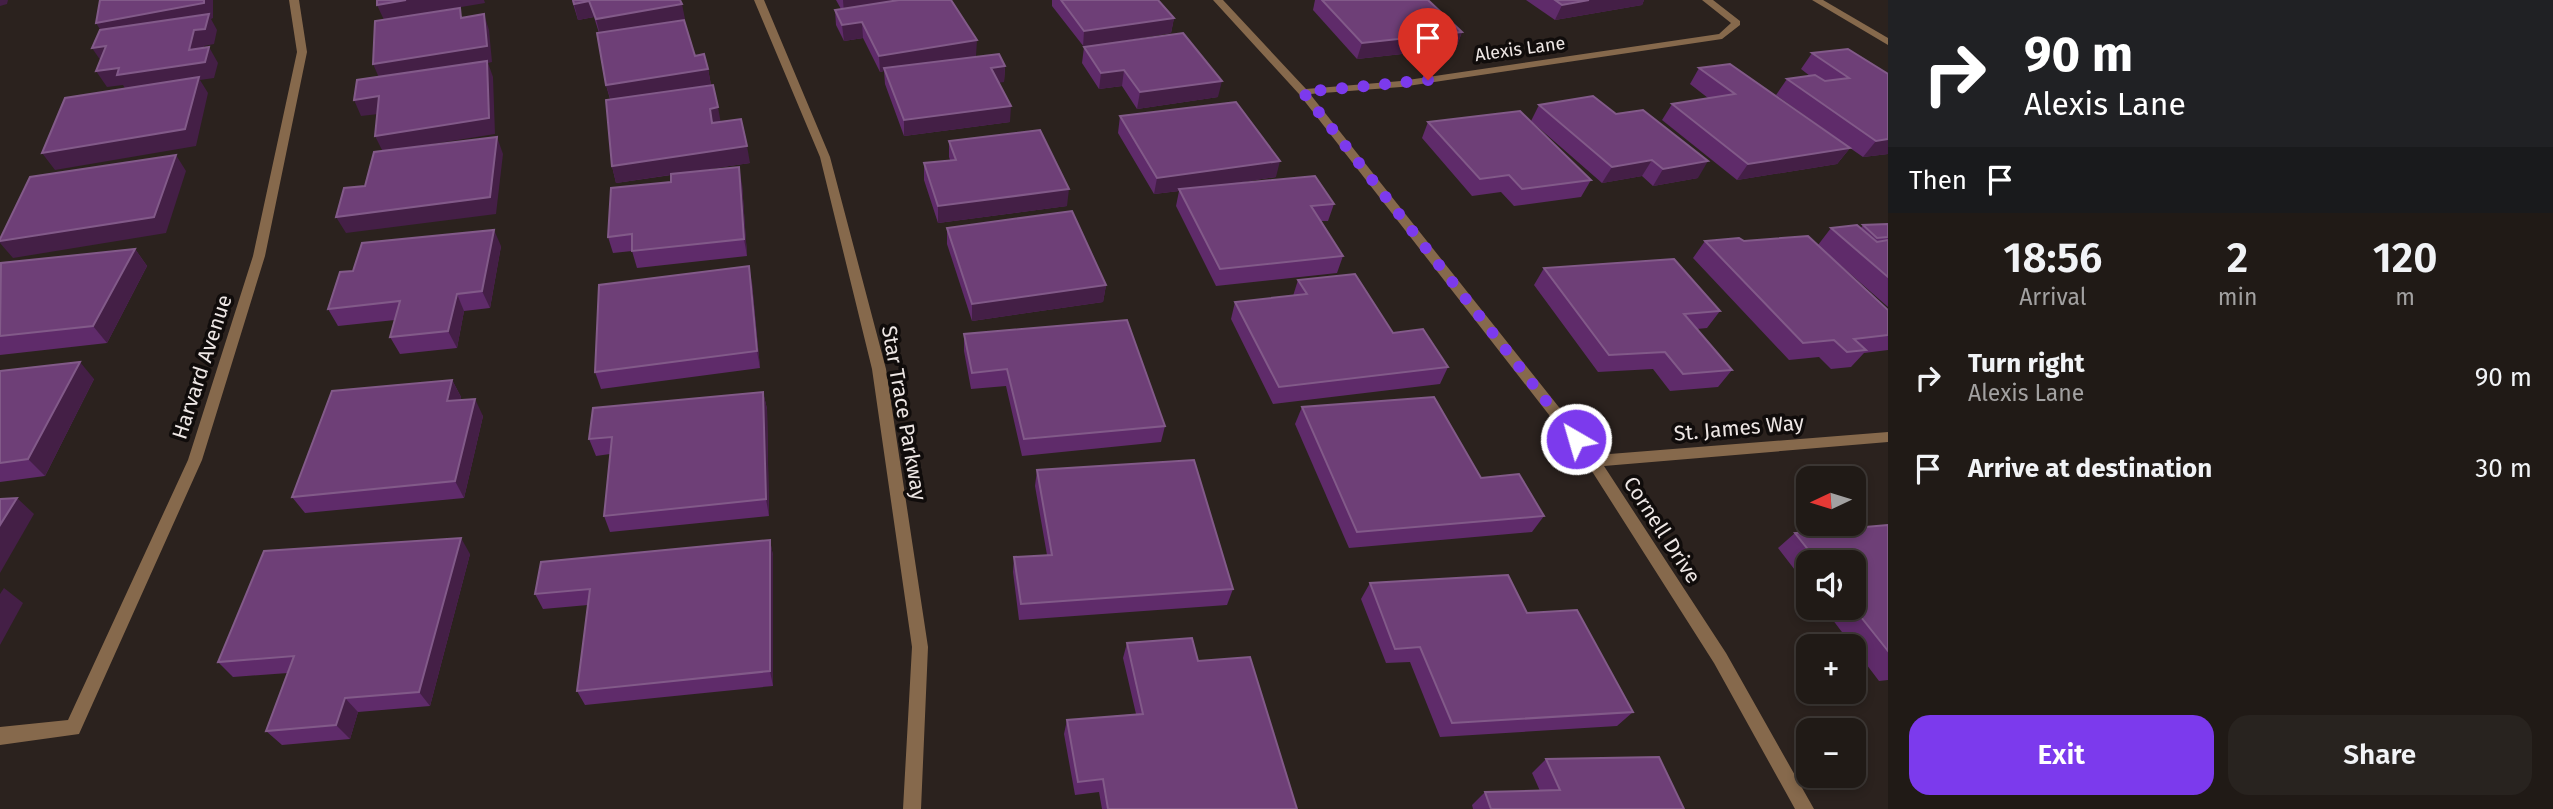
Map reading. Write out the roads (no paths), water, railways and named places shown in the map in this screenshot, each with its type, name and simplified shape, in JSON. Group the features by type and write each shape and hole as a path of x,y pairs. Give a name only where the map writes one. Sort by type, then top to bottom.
{"street":[{"name":"Harvard Avenue","path":"0,736 73,728 195,460 260,256 302,52 294,0"},
{"name":"Star Trace Parkway","path":"759,0 825,157 880,369 920,647 912,809"},
{"name":"Cornell Drive","path":"1218,0 1303,92 1593,461 1720,658 1805,809"},
{"name":"Alexis Lane","path":"1303,92 1401,84 1721,36 1737,23 1707,0"},
{"path":"1817,0 1888,41"},
{"name":"St. James Way","path":"1593,461 1888,437"}]}
